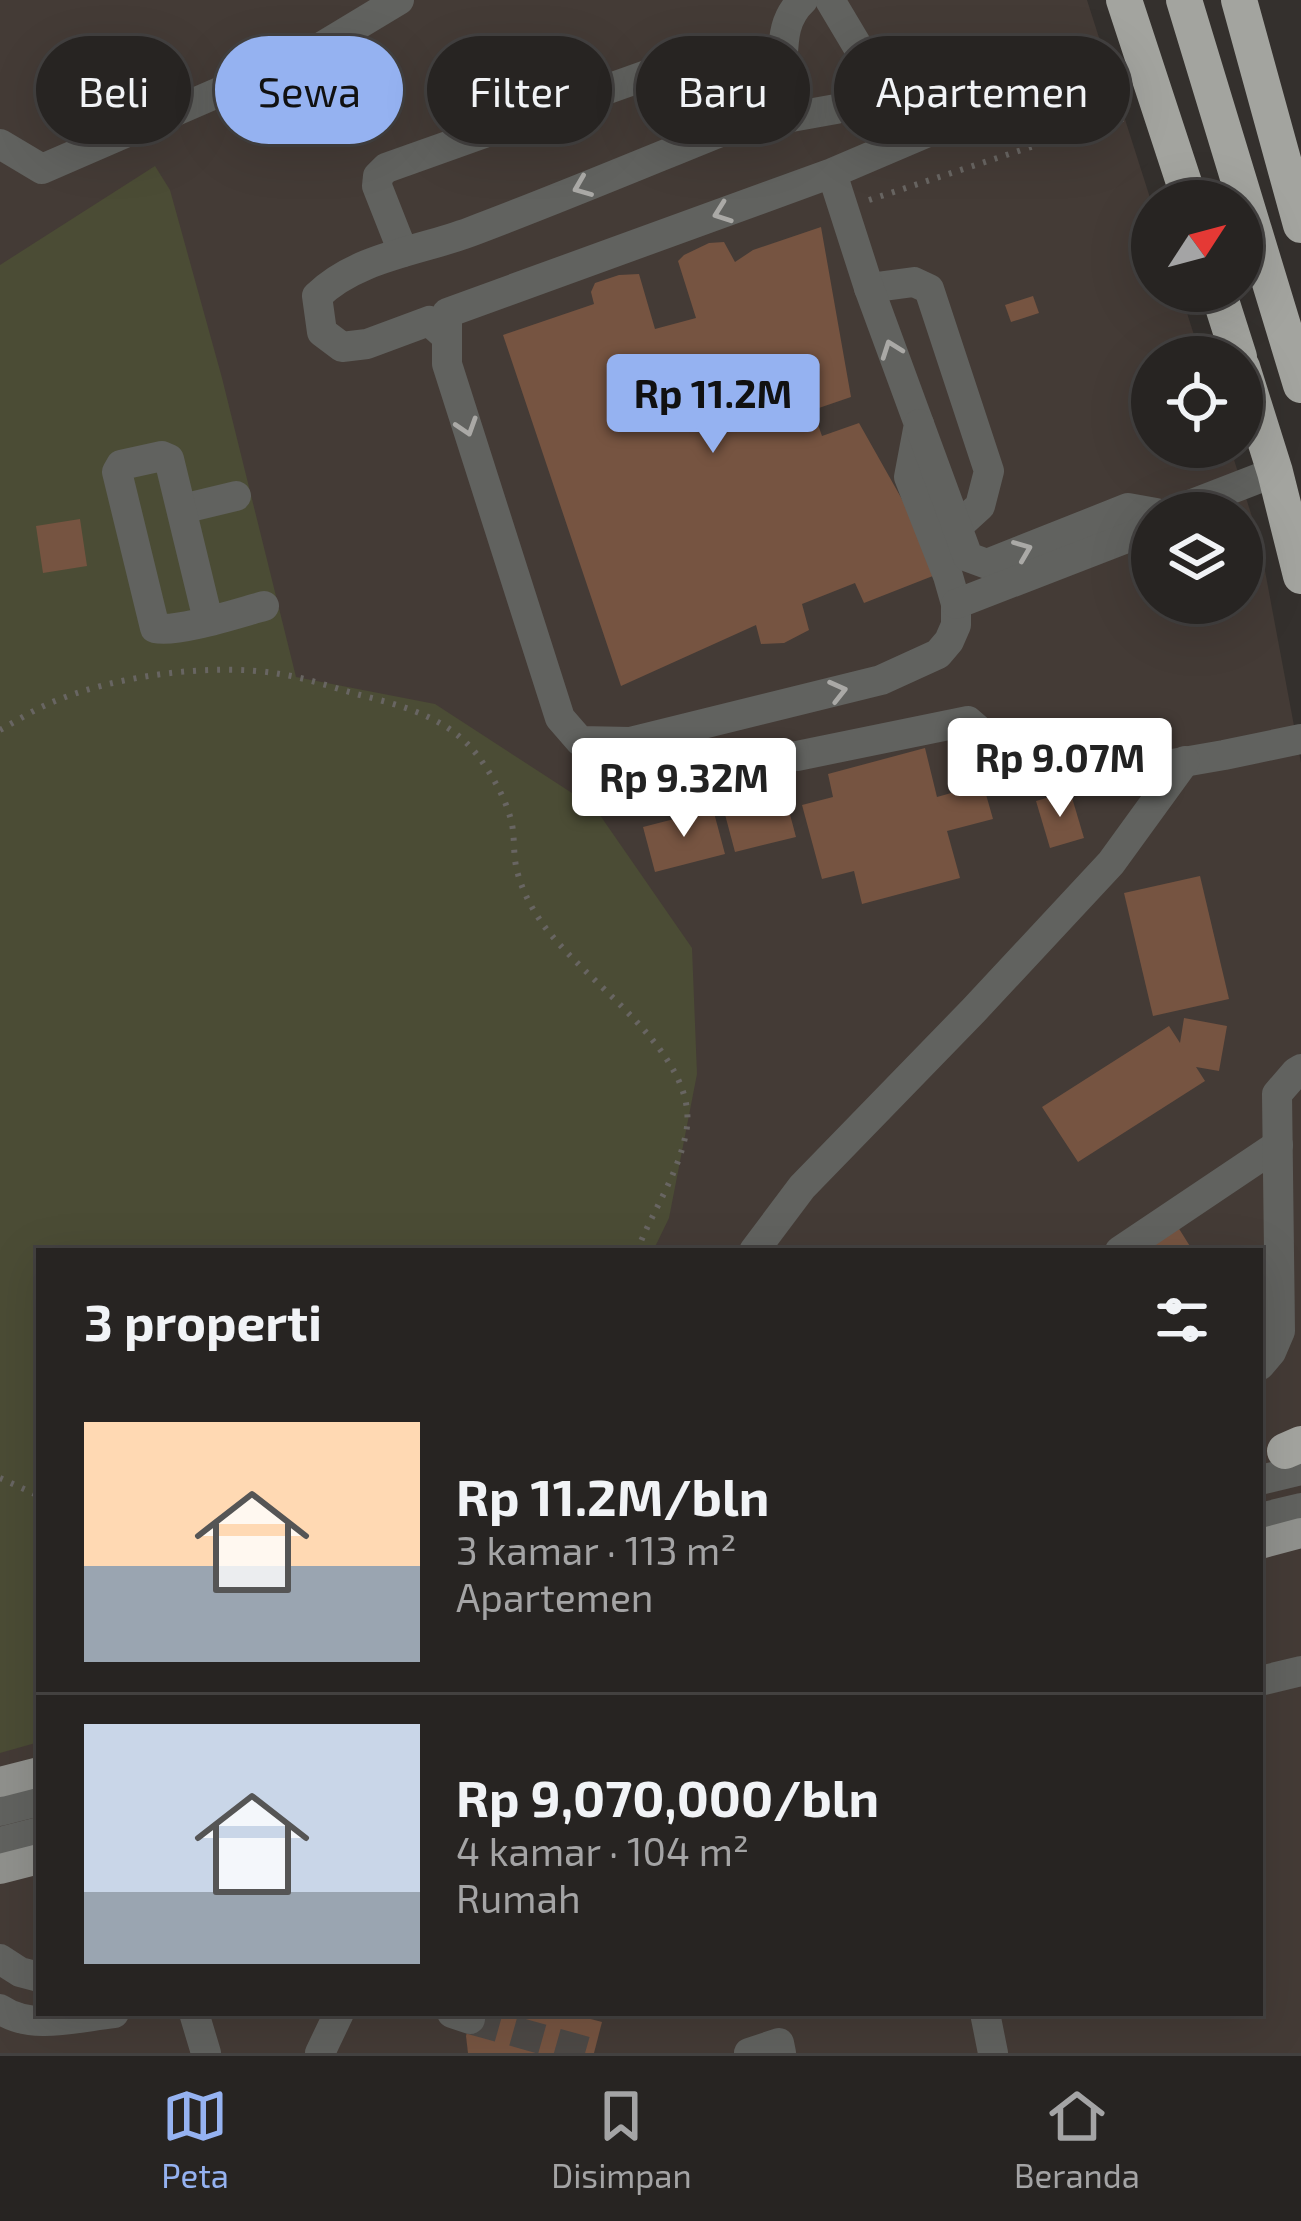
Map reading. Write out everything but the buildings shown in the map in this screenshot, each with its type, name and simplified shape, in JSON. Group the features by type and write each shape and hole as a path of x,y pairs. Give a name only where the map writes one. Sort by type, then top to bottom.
{"highway":[{"path":"1124,0 1184,180"},
{"path":"1184,0 1301,385"},
{"path":"1239,0 1301,225"},
{"path":"1263,434 1301,576"}],"main road":[{"path":"1263,1543 1301,1533"},
{"path":"0,1782 36,1773"},
{"path":"0,1869 36,1859"}],"lane":[{"path":"0,144 42,169 316,50 399,0"},
{"path":"784,36 794,9 803,0"},
{"path":"830,0 851,36"},
{"path":"403,252 377,186 386,168 636,79"},
{"path":"447,337 429,321 367,344 342,346 322,332 317,296 335,278 465,234 697,144"},
{"path":"900,144 447,314 447,364 560,718 580,741 630,742 881,680 938,654 956,626 956,604 909,477 919,424"},
{"path":"832,173 968,557 987,564 1131,509"},
{"path":"869,288 914,282 928,289 989,471 980,506 957,527"},
{"path":"208,620 168,457 118,467 155,628 163,630 208,620 264,606"},
{"path":"1223,492 1275,472"},
{"path":"182,509 236,496"},
{"path":"956,604 1131,536"},
{"path":"797,756 968,722 1027,772 1086,779 1301,739"},
{"path":"756,1248 802,1187 1111,863 1185,761"},
{"path":"1263,1361 1280,1331 1277,1094 1301,1070"},
{"path":"1124,1248 1278,1144"},
{"path":"1263,1477 1290,1454"},
{"path":"1263,1517 1301,1508"},
{"path":"1263,1680 1301,1671"},
{"path":"0,1811 36,1803"},
{"path":"0,1842 36,1833"},
{"path":"0,1959 36,1976"},
{"path":"4,2017 40,2021 86,2016"},
{"path":"195,2016 206,2053"},
{"path":"320,2053 338,2016"},
{"path":"986,2016 992,2053"},
{"path":"749,2053 779,2043 782,2053"}],"path":[{"path":"845,214 877,195 1097,125 1162,110"},
{"path":"0,730 50,703 103,687 206,669 281,674 383,701 453,729 494,777 511,821 516,868 544,926 662,1050 679,1077 686,1099 687,1130 639,1248"},
{"path":"0,1478 36,1495"}],"shaded area":[{"path":"0,0 1087,0 1098,36 834,36 834,144 1130,144 1130,135 1144,180 1131,180 1131,312 1187,312 1194,336 1131,336 1131,468 1237,468 1244,492 1131,492 1131,624 1263,624 1263,560 1301,763 1301,2053 0,2053"}],"green space":[{"path":"155,166 170,190 222,378 296,677 435,704 595,808 692,948 697,1074 669,1218 654,1248 36,1248 36,1743 0,1753 0,265"}],"tunnel":[{"path":"470,2019 591,2053"}]}
